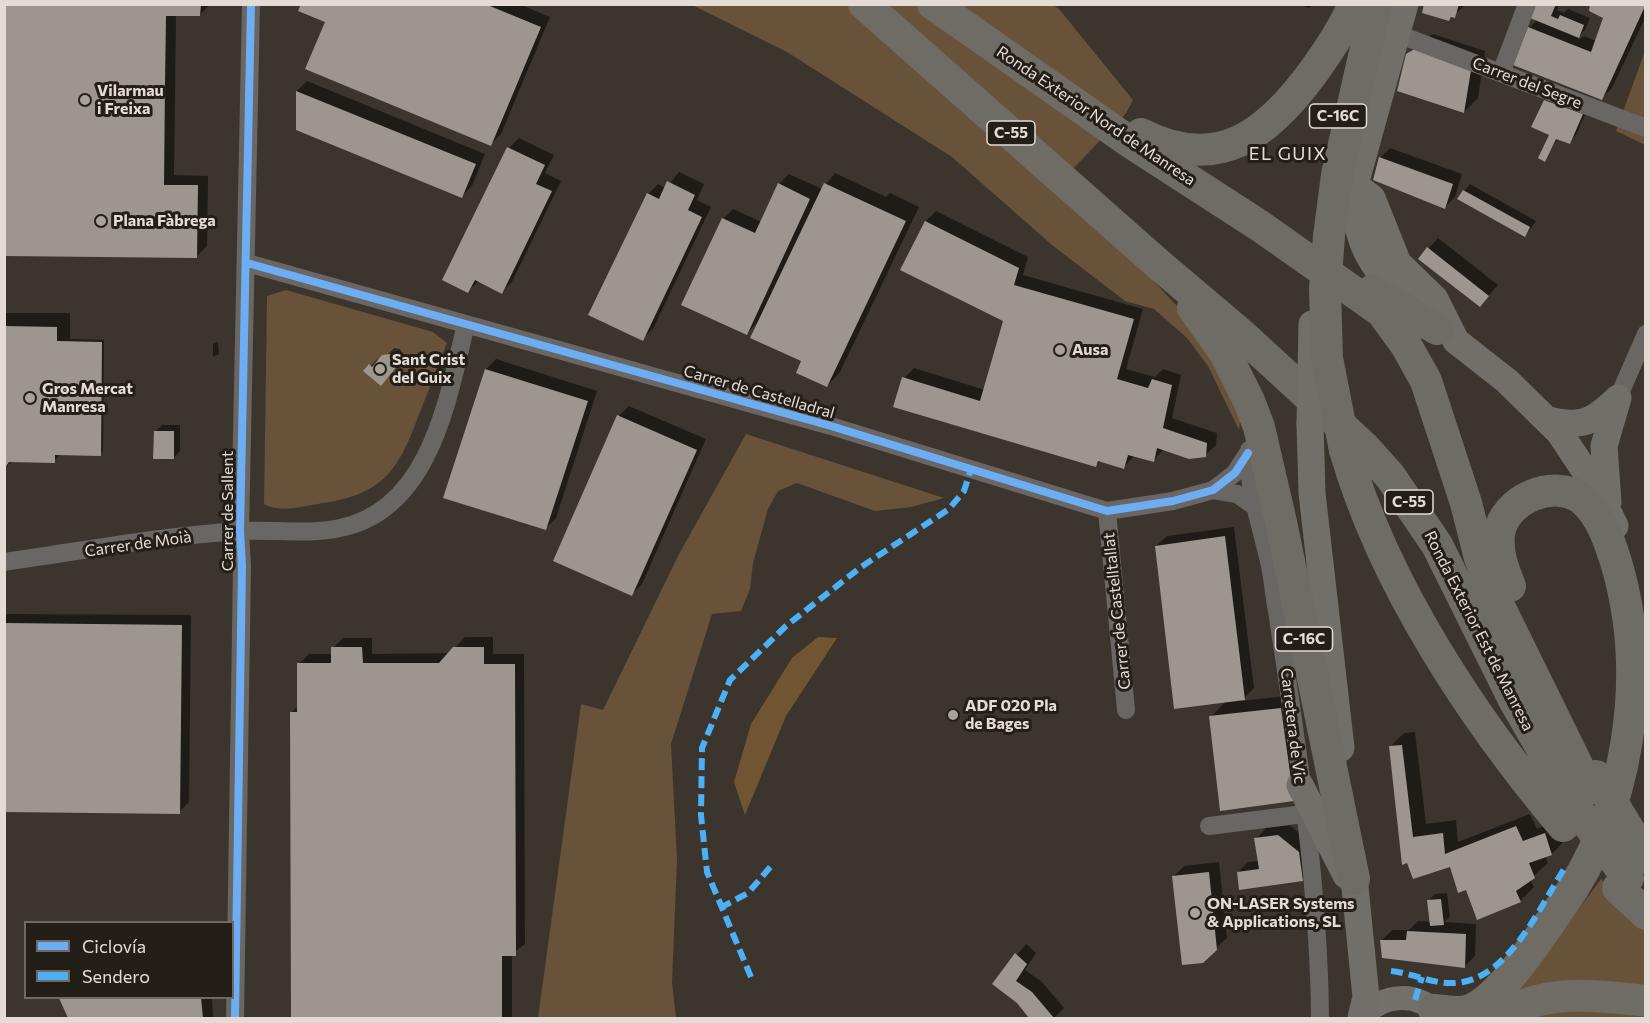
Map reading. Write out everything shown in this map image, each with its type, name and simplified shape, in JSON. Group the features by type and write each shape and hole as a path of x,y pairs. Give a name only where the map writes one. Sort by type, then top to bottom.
{"highway":[{"name":"C-55","path":"864,4 1157,263"},
{"name":"Ronda Exterior Nord de Manresa","path":"933,4 1127,140 1260,226"},
{"path":"1018,64 1068,84 1140,134 1157,143 1174,148 1213,148 1233,144 1254,134 1274,120 1297,94 1325,55 1354,4"},
{"path":"1374,4 1323,233 1328,358 1345,450 1368,520 1386,560 1490,733 1581,800"},
{"name":"Ronda Exterior Est de Manresa","path":"1260,226 1382,312 1406,345 1426,381 1466,503 1480,558 1581,800"},
{"path":"1260,226 1447,335"},
{"name":"C-16C","path":"1157,263 1210,330 1250,400 1272,478 1355,886"},
{"name":"Ronda Exterior Est de Manresa","path":"1157,263 1242,335 1364,447 1390,476 1437,545 1513,698 1581,800 1638,876 1646,914"},
{"path":"1437,1014 1464,1011 1477,1006 1494,992 1528,952 1583,871 1597,842 1625,766 1631,721 1633,645 1619,570 1602,525 1583,500 1564,492 1541,492 1521,501 1504,521 1499,532 1500,561 1581,800"},
{"path":"1498,1018 1526,1003 1556,996 1646,1001"}],"main road":[{"name":"C-16C","path":"1406,4 1355,185 1356,224 1370,262 1388,284 1447,335 1507,381 1548,420 1572,448 1609,513 1626,552 1643,626 1638,739 1629,783 1608,844 1572,908 1484,1018"},
{"name":"C-16C","path":"1323,233 1313,288 1310,423 1313,504 1366,997 1361,1018"},
{"path":"1548,420 1564,424 1592,421 1618,398"},
{"path":"1609,513 1604,446 1618,398"},
{"path":"1300,785 1355,886"},
{"path":"1361,1018 1376,1005 1395,998 1415,1000 1437,1014"}],"street":[{"name":"Carrer de Sallent","path":"235,1018 242,566 240,531 243,275 247,263 251,4"},
{"path":"1390,106 1418,4"},
{"path":"1501,73 1527,4"},
{"name":"Carrer del Segre","path":"1408,38 1646,128"},
{"name":"Carrer de Castelladral","path":"247,263 831,426 1107,512 1173,501 1213,490 1235,473 1248,453"},
{"name":"Carrer de Moià","path":"4,562 240,531 339,528 369,519 389,504 422,466 447,404 466,324"},
{"path":"1618,398 1646,334"},
{"name":"Carretera de Vic","path":"1250,400 1252,418 1248,453 1254,506 1270,566 1304,814 1320,960 1320,1018"},
{"name":"Carrer de Castelladral","path":"1213,490 1237,494 1254,506"},
{"name":"Carrer de Castelltallat","path":"1107,512 1126,710"},
{"path":"1209,826 1304,814"}],"shaded area":[{"path":"1051,4 1059,9 1133,100 1126,113 1054,189 1150,277 1189,319 1242,406 1239,430 1208,366 1187,338 1154,309 1125,301 1052,245 952,157 787,52 692,5"},
{"path":"1645,51 1645,145 1616,131"},
{"path":"286,290 433,332 447,343 410,437 394,467 384,478 372,488 357,495 284,509 264,504 267,296"},
{"path":"746,434 944,498 911,507 875,511 797,483 778,491 768,509 753,563 750,589 741,611 712,614 671,744 677,859 672,983 676,1018 538,1018 581,704 603,710 679,554"},
{"path":"818,637 837,638 786,716 745,815 734,782 751,724 792,658"},
{"path":"1601,879 1645,926 1645,996 1512,999"},
{"path":"1583,1009 1646,1017 1536,1018 1543,1011"}],"building":[{"path":"4,4 201,4 200,16 166,16 164,185 198,185 197,258 4,256"},
{"path":"301,4 485,4 541,27 491,146 305,69 325,22 298,11"},
{"path":"1424,4 1459,4 1455,18 1451,17 1449,21 1422,13"},
{"path":"1536,4 1556,4 1551,16 1558,19 1560,15 1584,25 1579,38 1530,18"},
{"path":"1590,4 1646,4 1602,100 1513,65 1528,27 1591,52 1603,18 1589,11"},
{"path":"1418,47 1472,64 1464,113 1397,91 1406,54"},
{"path":"296,91 476,164 462,198 296,130"},
{"path":"1544,100 1583,114 1570,144 1556,139 1545,162 1538,158 1549,135 1531,127"},
{"path":"507,147 545,165 536,184 552,191 502,294 475,280 468,293 442,280"},
{"path":"1379,157 1453,184 1445,209 1373,180"},
{"path":"667,181 695,195 688,210 702,217 643,341 588,315 647,193 659,199"},
{"path":"778,183 810,199 747,335 681,305 722,218 755,233"},
{"path":"824,183 906,221 827,387 796,373 801,361 750,338"},
{"path":"1463,190 1530,227 1525,237 1457,199"},
{"name":"Ausa","path":"925,221 1019,268 1014,285 1134,319 1117,379 1148,388 1152,379 1172,385 1163,428 1207,443 1206,457 1189,459 1157,448 1154,462 1128,455 1124,469 1098,461 1096,467 893,407 902,377 980,401 1003,321 900,270"},
{"path":"1427,247 1489,296 1480,307 1418,259"},
{"path":"4,326 57,327 57,341 102,342 101,456 55,455 55,463 9,462 4,469"},
{"name":"Sant Crist del Guix","path":"390,354 396,358 397,366 381,386 363,371 369,364 372,367 382,355"},
{"path":"485,369 588,401 546,530 443,498"},
{"path":"617,415 697,450 632,596 553,561"},
{"path":"154,431 174,431 174,459 153,459"},
{"path":"1225,536 1245,700 1174,709 1155,546"},
{"path":"4,623 182,625 180,814 4,812"},
{"path":"331,647 362,647 363,663 439,663 453,647 484,647 484,664 515,664 516,956 502,956 502,1018 291,1018 290,712 297,712 297,663 331,663"},
{"path":"1281,708 1294,801 1220,811 1209,716"},
{"path":"1402,745 1413,837 1443,833 1445,854 1516,826 1523,841 1545,833 1552,855 1529,863 1535,878 1516,891 1521,902 1477,920 1466,890 1458,893 1450,867 1413,879 1407,863 1402,865 1389,746"},
{"path":"1278,835 1299,852 1303,881 1239,890 1237,872 1259,869 1254,838"},
{"name":"ON-LASER Systems & Applications, SL","path":"1209,872 1217,950 1203,963 1182,965 1172,876"},
{"path":"1441,899 1444,925 1430,926 1427,900"},
{"path":"1407,931 1466,934 1465,968 1382,958 1380,940 1406,940"},
{"path":"1015,953 1027,964 1016,981 1032,992 1054,1018 1029,1018 1017,1003 992,984"},
{"path":"59,999 201,999 203,1018 68,1018"}],"marked path":[{"path":"751,977 707,872 701,815 702,748 730,680 786,626 861,567 949,509 964,491 971,469"},
{"path":"720,908 748,893 772,865"},
{"path":"1391,971 1437,982 1453,983 1473,979 1490,970 1520,939 1566,866"},
{"path":"1415,1000 1422,977"}],"cycle path":[{"path":"235,1018 242,566 240,531 251,4"},
{"path":"247,263 831,426 1107,511 1173,501 1213,490 1235,473 1248,453"}],"place":[{"name":"Vilarmau i Freixa","path":"85,100"},
{"name":"Plana Fàbrega","path":"101,221"},
{"name":"Ausa","path":"1060,350"},
{"name":"Sant Crist del Guix","path":"380,369"},
{"name":"Gros Mercat Manresa","path":"30,398"},
{"name":"ADF 020 Pla de Bages","path":"953,715"},
{"name":"ON-LASER Systems & Applications, SL","path":"1195,913"}],"district":[{"name":"EL GUIX","path":"1288,154"}]}
